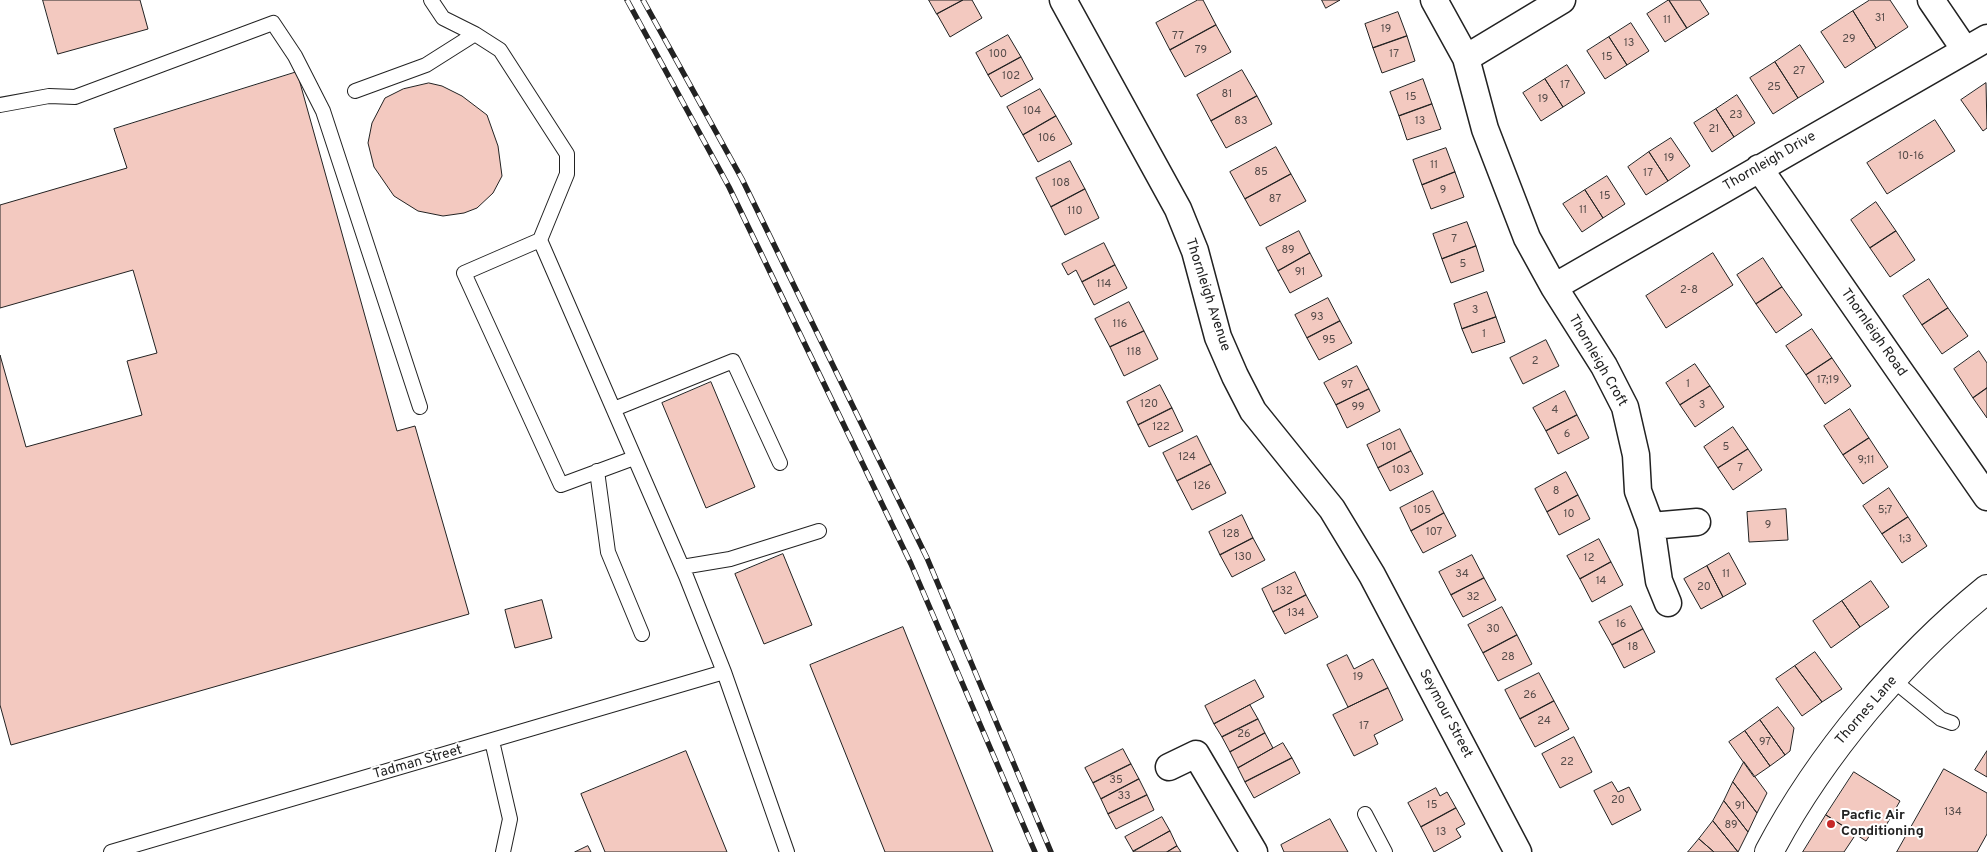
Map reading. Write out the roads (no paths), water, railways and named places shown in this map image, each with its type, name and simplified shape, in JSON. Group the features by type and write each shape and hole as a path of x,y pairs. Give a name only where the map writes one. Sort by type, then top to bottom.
{"street":[{"name":"Thornleigh Avenue","path":"1063,0 1178,209 1195,250 1218,337 1253,411 1332,509 1372,575"},
{"path":"1434,0 1466,58 1485,128 1495,156 1527,238 1554,288"},
{"path":"1466,58 1562,0"},
{"path":"1931,0 1976,44"},
{"name":"Thornleigh Drive","path":"1554,288 1976,44"},
{"name":"Thornleigh Road","path":"1760,168 1987,497"},
{"name":"Thornleigh Croft","path":"1554,288 1604,366 1625,406 1636,455 1638,490 1651,526 1659,581 1668,603"},
{"path":"1651,526 1697,522"},
{"name":"Seymour Street","path":"1372,575 1518,852"},
{"name":"Thornes Lane","path":"1769,852 1812,779 1842,738 1893,680 1971,602 1987,589"},
{"path":"1169,767 1196,754 1254,852"}],"lane":[{"path":"431,0 443,18 475,34 500,50 567,154 567,174 540,240 464,273 561,485 634,458"},
{"path":"0,105 49,96 75,97 273,23 295,56 323,112 420,408"},
{"path":"355,91 426,65 475,34"},
{"path":"540,240 684,572 724,672 787,852"},
{"path":"614,409 733,361 780,463"},
{"path":"597,472 608,552 642,634"},
{"path":"684,572 819,531"},
{"name":"Tadman Street","path":"111,852 724,672"},
{"path":"1893,680 1941,720 1952,723"},
{"path":"492,741 510,818 503,852"},
{"path":"1365,814 1385,852"}],"railway":[{"path":"627,0 729,187 911,564 1035,852"},
{"path":"643,0 742,179 927,558 1051,852"}],"place":[{"name":"Pacfic Air Conditioning","path":"1831,824"}]}
